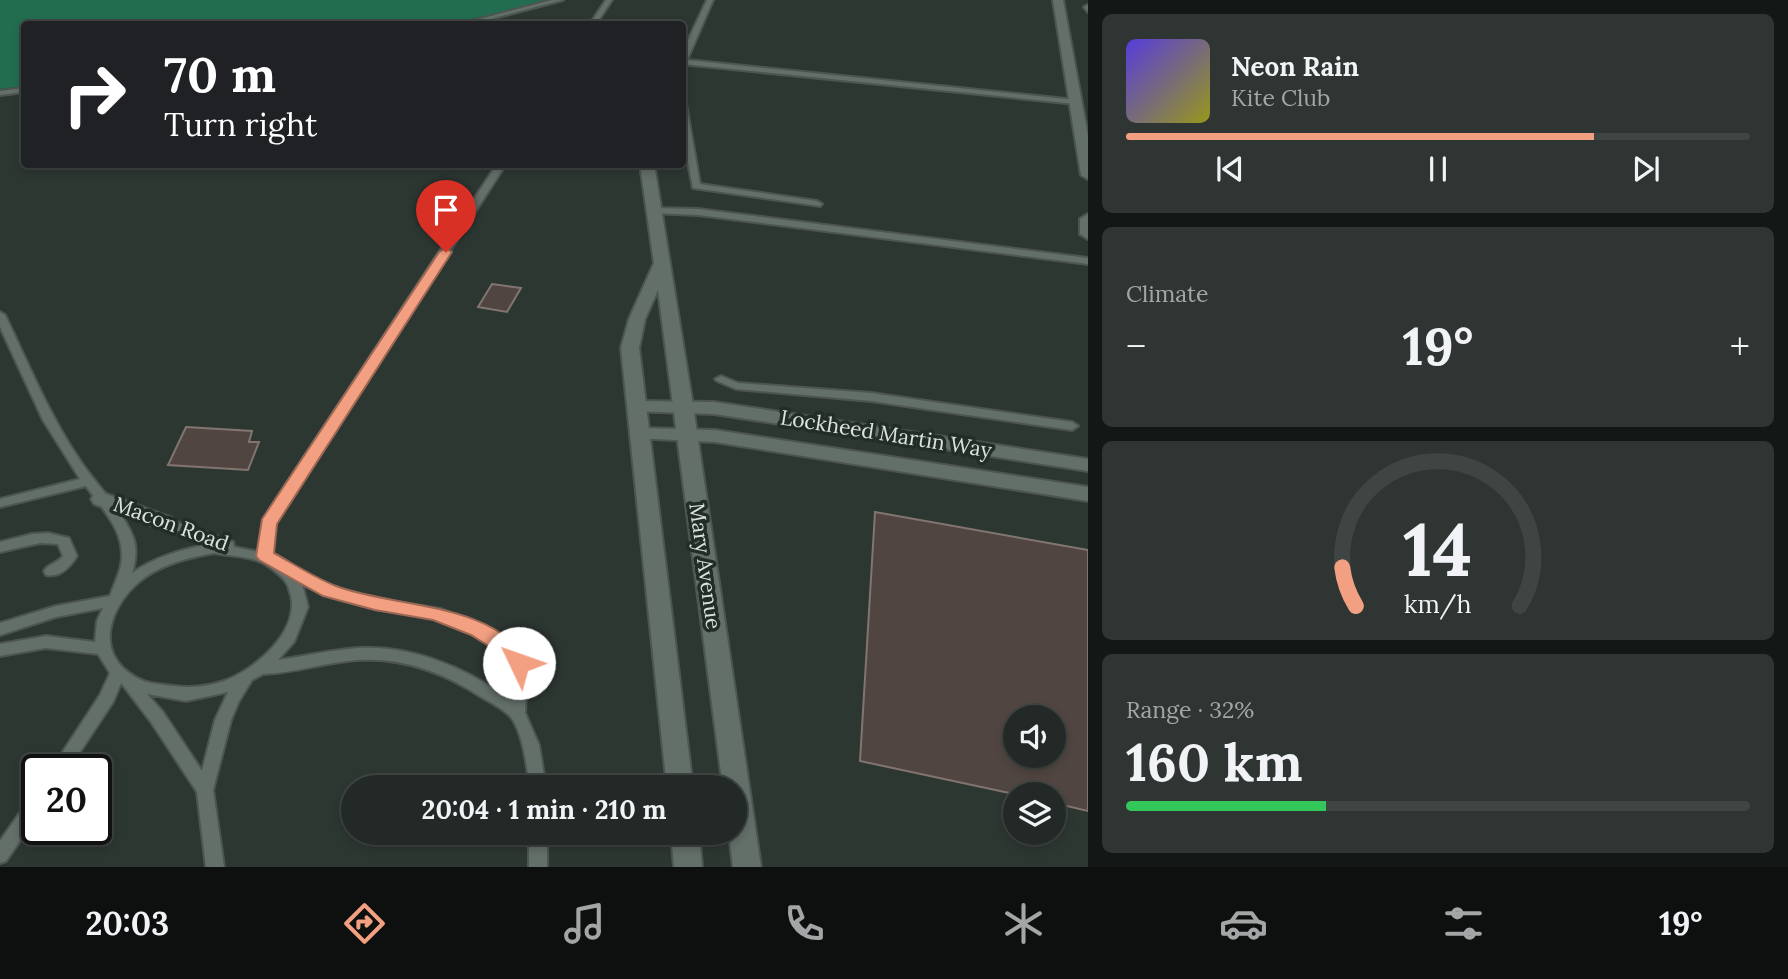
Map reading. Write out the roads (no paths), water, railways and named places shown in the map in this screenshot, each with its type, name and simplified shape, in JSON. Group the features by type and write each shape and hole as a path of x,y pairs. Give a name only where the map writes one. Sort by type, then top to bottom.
{"street":[{"path":"1058,0 1088,175"},
{"name":"Mary Avenue","path":"648,168 660,266 684,406 747,867"},
{"path":"1088,219 1088,234"},
{"name":"Mary Avenue","path":"660,266 637,319 630,348 642,434 679,775"},
{"name":"Lockheed Martin Way","path":"638,407 714,408 1088,465"},
{"name":"Lockheed Martin Way","path":"642,434 729,438 1088,494"},
{"name":"Macon Road","path":"102,499 164,523"},
{"path":"686,845 688,867"}],"lane":[{"path":"477,21 560,0"},
{"path":"595,21 609,0"},
{"path":"686,53 710,0"},
{"path":"686,62 1076,102"},
{"path":"0,93 21,90"},
{"path":"686,127 696,186 715,191 817,204"},
{"path":"265,556 268,523 499,168"},
{"path":"709,214 715,191"},
{"path":"654,211 709,214 1088,261"},
{"name":"Macon Road","path":"0,315 4,333 49,421 120,522 128,541 128,564 115,599"},
{"path":"721,379 736,386 871,397 1072,426"},
{"path":"0,503 89,481"},
{"name":"Macon Road","path":"164,523 241,549"},
{"path":"0,547 41,537 54,537 64,541 70,556 65,564 51,571"},
{"path":"205,790 157,717 110,665 101,643 104,619 115,599 135,578 159,563 186,553 214,548 241,549 265,556 329,591 375,604 436,613 477,630 510,650 519,663 517,713 531,745 536,775"},
{"path":"123,677 153,691 183,694 215,690 245,679 264,667 285,648 298,627 302,605 298,585 285,569"},
{"path":"0,629 50,612 115,599"},
{"path":"0,650 46,642 104,649"},
{"path":"264,667 361,653 422,660 466,678 517,713"},
{"path":"70,754 123,677"},
{"path":"215,867 205,790 223,720 245,679"},
{"path":"0,855 21,825"},
{"path":"538,845 538,867"}]}
